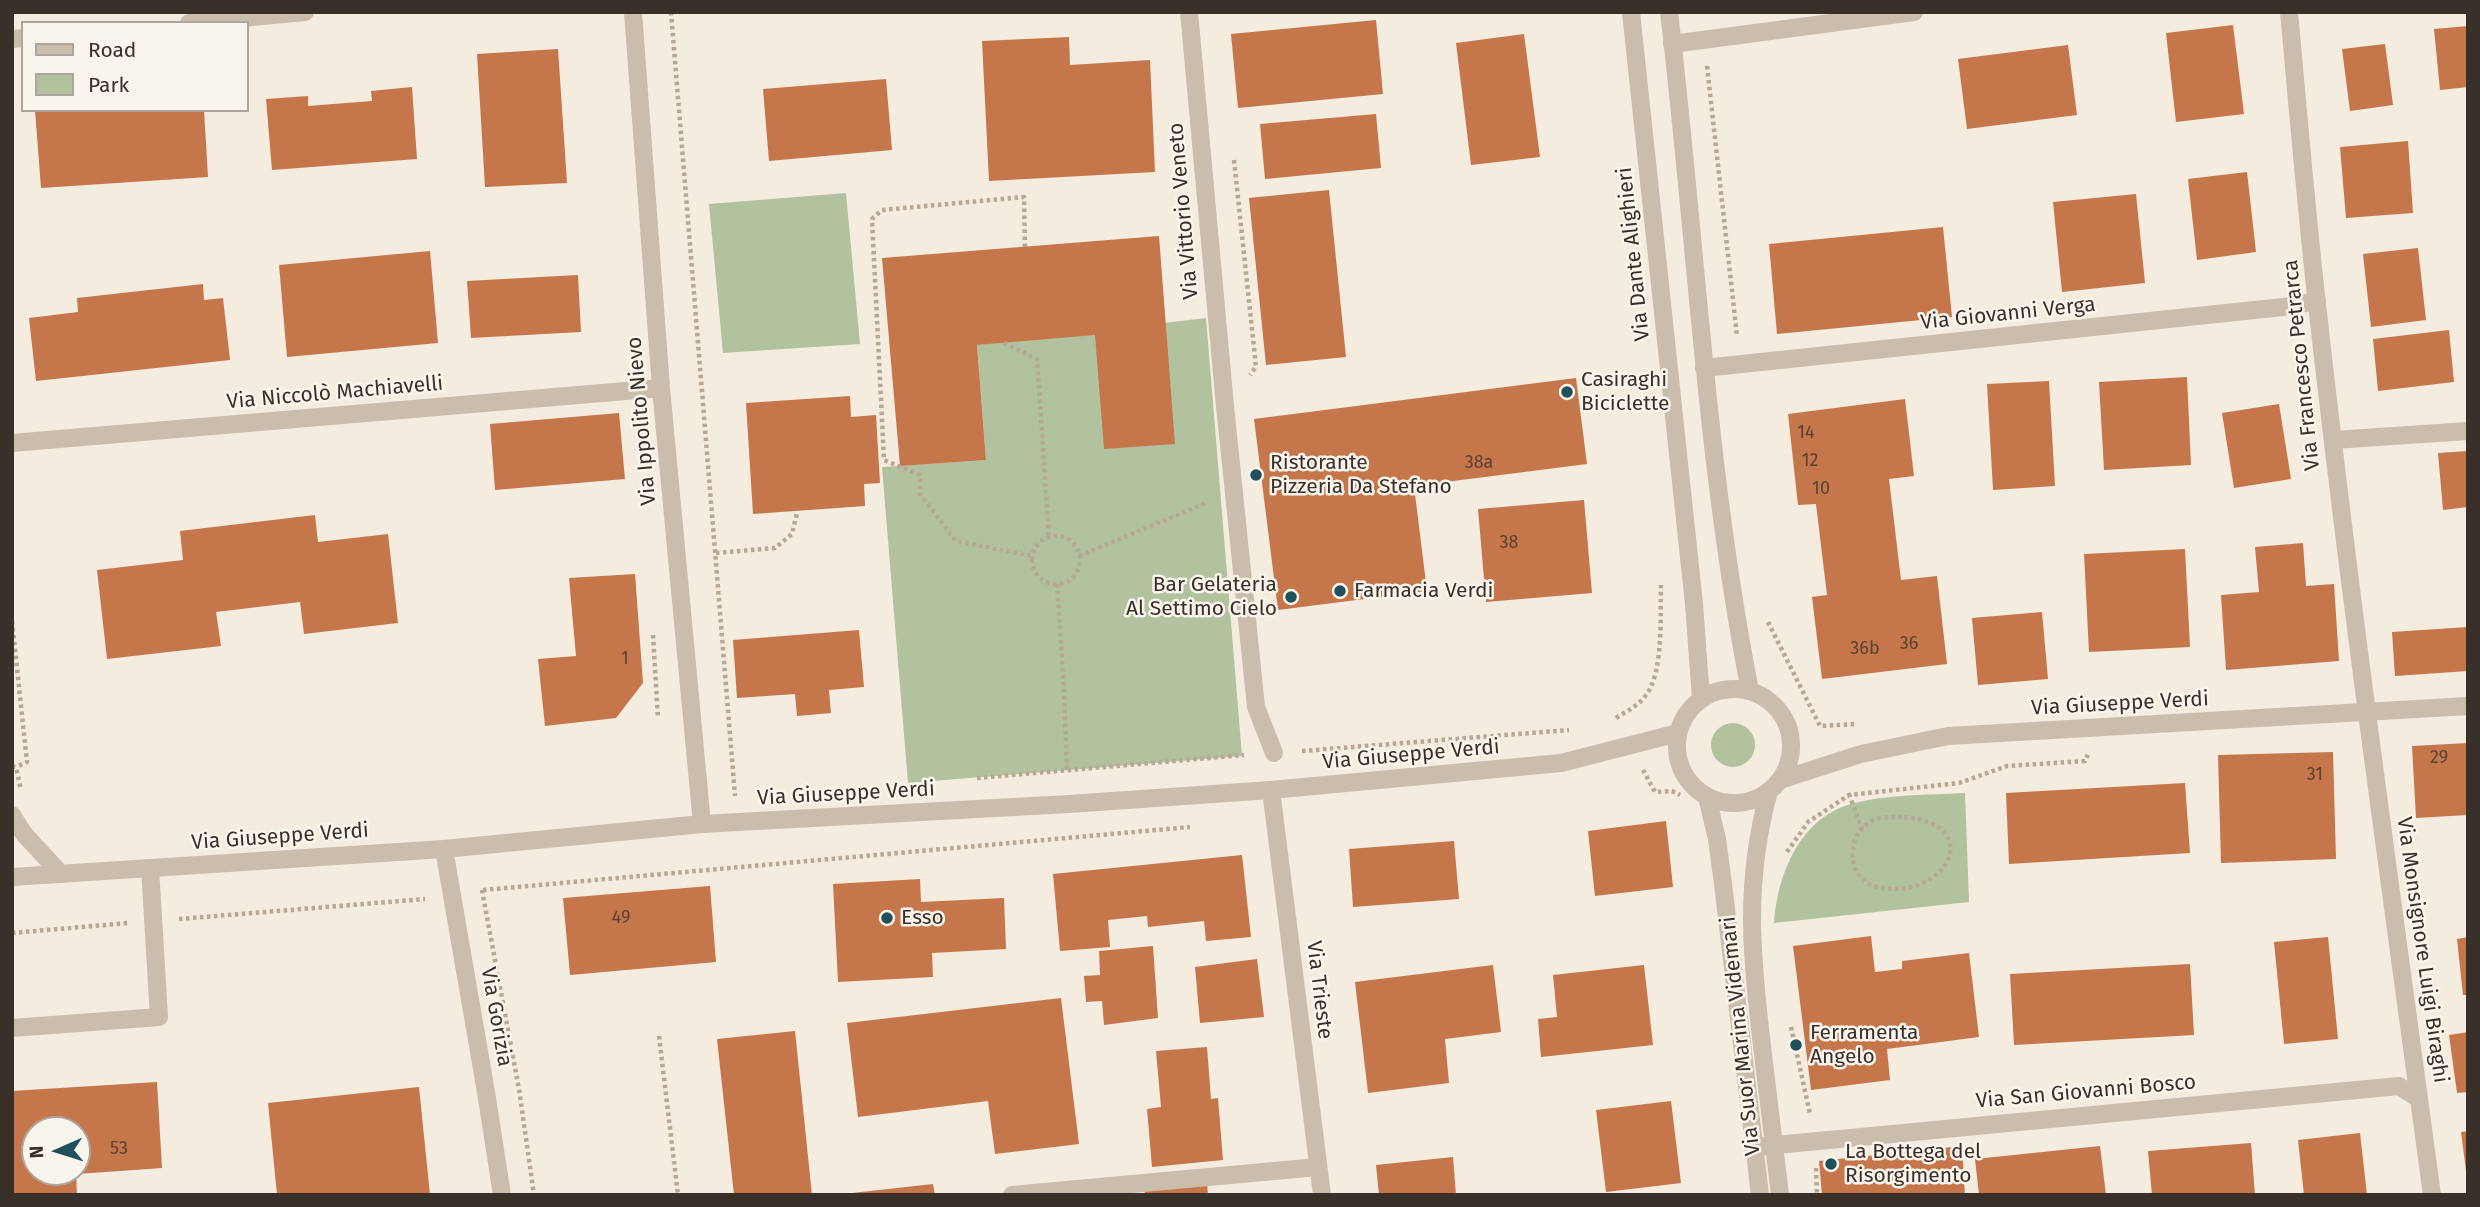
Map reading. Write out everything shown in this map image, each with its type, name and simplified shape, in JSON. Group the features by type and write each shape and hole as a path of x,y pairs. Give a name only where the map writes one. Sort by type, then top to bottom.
{"street":[{"path":"210,21 305,12"},
{"name":"Via Ippolito Nievo","path":"633,12 661,388 702,824"},
{"name":"Via Vittorio Veneto","path":"1189,12 1256,707 1274,753"},
{"name":"Via Dante Alighieri","path":"1631,12 1694,604 1700,699"},
{"path":"1669,12 1704,368 1732,600 1750,691"},
{"path":"1672,44 1914,12"},
{"name":"Via Francesco Petrarca","path":"2289,12 2317,301 2367,712"},
{"name":"Via Giovanni Verga","path":"1704,368 2270,309 2317,301"},
{"name":"Via Niccolò Machiavelli","path":"12,443 661,388"},
{"path":"2333,440 2468,431"},
{"path":"1718,691 1750,691 1761,696 1781,714 1791,742 1789,761 1775,786 1756,799 1737,804 1707,797 1688,781 1680,767 1676,747 1678,733 1686,714 1700,699 1718,691"},
{"name":"Via Giuseppe Verdi","path":"1775,786 1861,754 1948,736 2468,706"},
{"name":"Via Monsignore Luigi Biraghi","path":"2367,712 2432,1195"},
{"name":"Via Giuseppe Verdi","path":"12,877 444,849 702,824 1270,790 1541,766 1678,733"},
{"name":"Via Suor Marina Videmari","path":"1775,786 1755,852 1750,917 1752,963 1780,1195"},
{"name":"Via Trieste","path":"1270,790 1322,1195"},
{"name":"Via Suor Marina Videmari","path":"1707,797 1717,839 1760,1195"},
{"path":"12,815 24,834 61,874"},
{"name":"Via Gorizia","path":"444,849 502,1195"},
{"path":"12,1028 159,1017 149,868"},
{"name":"Via San Giovanni Bosco","path":"1755,1147 2399,1086 2419,1099"},
{"path":"1012,1195 1318,1167"}],"path":[{"path":"671,12 735,799"},
{"path":"1025,247 1024,197 882,210 872,219 884,460 919,475 920,494 956,541 1032,556"},
{"path":"1004,343 1037,359 1049,537"},
{"path":"1079,556 1208,502"},
{"path":"716,552 775,548 792,534 797,513"},
{"path":"1057,536 1071,542 1079,556 1076,572 1071,579 1057,584 1040,579 1032,565 1032,556 1036,547 1049,537 1057,536"},
{"path":"1057,584 1069,804"},
{"path":"1762,610 1820,726 1862,723"},
{"path":"12,621 27,762 16,767"},
{"path":"1786,853 1808,822 1849,795 1959,783 2007,766 2085,761 2099,727"},
{"path":"1894,817 1926,820 1942,829 1947,835 1950,850 1940,873 1921,884 1895,887 1870,884 1862,880 1854,869 1853,846 1862,829 1877,819 1894,817"},
{"path":"483,890 1200,826"},
{"path":"12,933 431,899"},
{"path":"1790,1023 1816,1140 1817,1195"},
{"path":"659,1036 678,1195"}],"green space":[{"path":"846,193 860,344 723,353 709,204"},
{"path":"1206,318 1242,756 908,783 882,467 986,460 977,345"},
{"path":"1733,723 1742,724 1749,729 1754,736 1754,754 1749,761 1742,766 1733,767 1724,766 1717,761 1712,754 1711,745 1712,736 1717,729 1724,724"},
{"path":"1965,793 1969,902 1774,923 1786,868 1805,835 1833,811 1879,798"}],"building":[{"path":"1376,20 1383,94 1238,108 1231,34"},
{"path":"2233,25 2244,114 2176,122 2166,33"},
{"path":"2468,26 2468,87 2440,90 2434,29"},
{"path":"1524,34 1540,157 1471,165 1456,43"},
{"path":"1069,37 1070,65 1150,60 1155,172 989,181 982,41"},
{"path":"2385,44 2393,105 2350,111 2342,49"},
{"path":"2068,45 2077,115 1967,129 1958,59"},
{"path":"558,49 567,183 485,187 477,54"},
{"path":"886,79 892,150 769,161 763,89"},
{"path":"412,87 417,159 272,170 266,99 308,96 308,106 372,101 371,91"},
{"path":"35,112 204,112 208,177 41,188"},
{"path":"1376,114 1381,168 1265,179 1260,124"},
{"path":"2408,141 2413,213 2346,218 2340,147"},
{"path":"2247,172 2256,252 2197,260 2188,179"},
{"path":"1329,190 1346,357 1266,365 1249,198"},
{"path":"2136,194 2145,283 2062,292 2053,202"},
{"path":"1943,227 1952,317 1777,334 1769,244"},
{"path":"1159,236 1175,444 1104,449 1095,335 977,345 986,460 900,466 882,258"},
{"path":"2418,248 2426,320 2371,327 2363,254"},
{"path":"430,251 438,343 287,357 279,265"},
{"path":"578,275 581,332 471,338 467,281"},
{"path":"203,284 204,300 223,298 230,360 36,381 29,318 78,312 77,298"},
{"path":"2449,330 2454,382 2378,391 2373,339"},
{"path":"2187,377 2191,465 2104,470 2099,382"},
{"path":"1576,378 1587,464 1414,486 1427,591 1278,610 1254,419"},
{"path":"2049,381 2055,486 1993,490 1987,384"},
{"path":"850,396 851,417 876,415 880,483 864,484 865,506 753,514 746,403"},
{"path":"1905,399 1914,476 1889,479 1901,580 1937,576 1947,664 1822,679 1812,597 1827,595 1816,504 1798,505 1788,414"},
{"path":"2279,404 2291,479 2234,488 2222,413"},
{"path":"619,413 625,479 495,490 490,424"},
{"path":"2468,451 2468,507 2443,510 2438,453"},
{"path":"1584,500 1592,593 1486,602 1478,509"},
{"path":"315,515 318,542 388,534 398,623 304,634 300,602 216,612 221,646 107,659 97,570 183,560 180,531"},
{"path":"2303,543 2306,586 2334,584 2339,661 2226,670 2221,595 2259,592 2255,547"},
{"path":"2185,549 2190,647 2089,652 2084,554"},
{"path":"635,574 643,683 616,718 545,726 538,659 576,656 569,578"},
{"path":"2042,612 2048,679 1978,685 1972,618"},
{"path":"2468,627 2468,671 2395,676 2392,632"},
{"path":"859,630 864,687 829,690 831,713 797,716 795,694 737,698 733,640"},
{"path":"2468,743 2468,815 2416,818 2412,746"},
{"path":"2333,752 2336,859 2221,863 2218,755"},
{"path":"2185,783 2190,853 2009,864 2006,793"},
{"path":"1666,821 1673,887 1595,896 1588,831"},
{"path":"1454,841 1459,899 1353,907 1349,849"},
{"path":"1242,855 1251,937 1206,941 1204,921 1148,927 1147,916 1108,920 1110,947 1060,951 1053,874"},
{"path":"920,879 921,902 1004,898 1006,949 932,953 933,977 838,982 833,884"},
{"path":"710,886 716,962 570,975 563,898"},
{"path":"1871,936 1875,972 1902,969 1902,961 1969,953 1979,1037 1887,1049 1890,1080 1811,1090 1793,946"},
{"path":"2328,937 2338,1039 2284,1044 2274,942"},
{"path":"2468,937 2468,995 2463,995 2457,939"},
{"path":"1153,946 1158,1018 1104,1025 1102,1001 1086,1002 1084,976 1100,975 1099,951"},
{"path":"1257,959 1264,1017 1200,1023 1195,967"},
{"path":"2190,964 2194,1035 2014,1045 2010,974"},
{"path":"1493,965 1501,1032 1445,1039 1449,1083 1368,1093 1355,982"},
{"path":"1644,965 1653,1045 1541,1057 1538,1019 1557,1017 1553,975"},
{"path":"1061,998 1079,1144 995,1154 988,1101 858,1117 847,1023"},
{"path":"795,1031 812,1195 734,1195 717,1039"},
{"path":"2468,1032 2468,1092 2457,1093 2449,1035"},
{"path":"1207,1047 1211,1099 1218,1098 1223,1160 1152,1167 1147,1109 1161,1107 1156,1051"},
{"path":"157,1082 162,1168 91,1173 91,1116 21,1116 21,1186 77,1186 77,1195 12,1195 12,1091"},
{"path":"419,1087 430,1195 277,1195 268,1103"},
{"path":"1671,1101 1681,1183 1606,1192 1596,1110"},
{"path":"2468,1131 2468,1170 2466,1171 2461,1132"},
{"path":"2360,1133 2367,1195 2304,1195 2298,1140"},
{"path":"2251,1143 2255,1195 2152,1195 2148,1151"},
{"path":"1962,1146 1965,1195 1822,1195 1819,1161"},
{"path":"2100,1146 2106,1195 1979,1195 1975,1159"},
{"path":"1453,1157 1456,1195 1379,1195 1376,1165"},
{"path":"1207,1182 1208,1195 1145,1195 1144,1187"},
{"path":"933,1184 935,1195 852,1195 852,1193"}],"place":[{"name":"Casiraghi Biciclette","path":"1567,392"},
{"name":"Ristorante Pizzeria Da Stefano","path":"1256,475"},
{"name":"Farmacia Verdi","path":"1340,591"},
{"name":"Bar Gelateria Al Settimo Cielo","path":"1291,597"},
{"name":"Esso","path":"887,918"},
{"name":"Ferramenta Angelo","path":"1796,1045"},
{"name":"La Bottega del Risorgimento","path":"1831,1164"}]}
